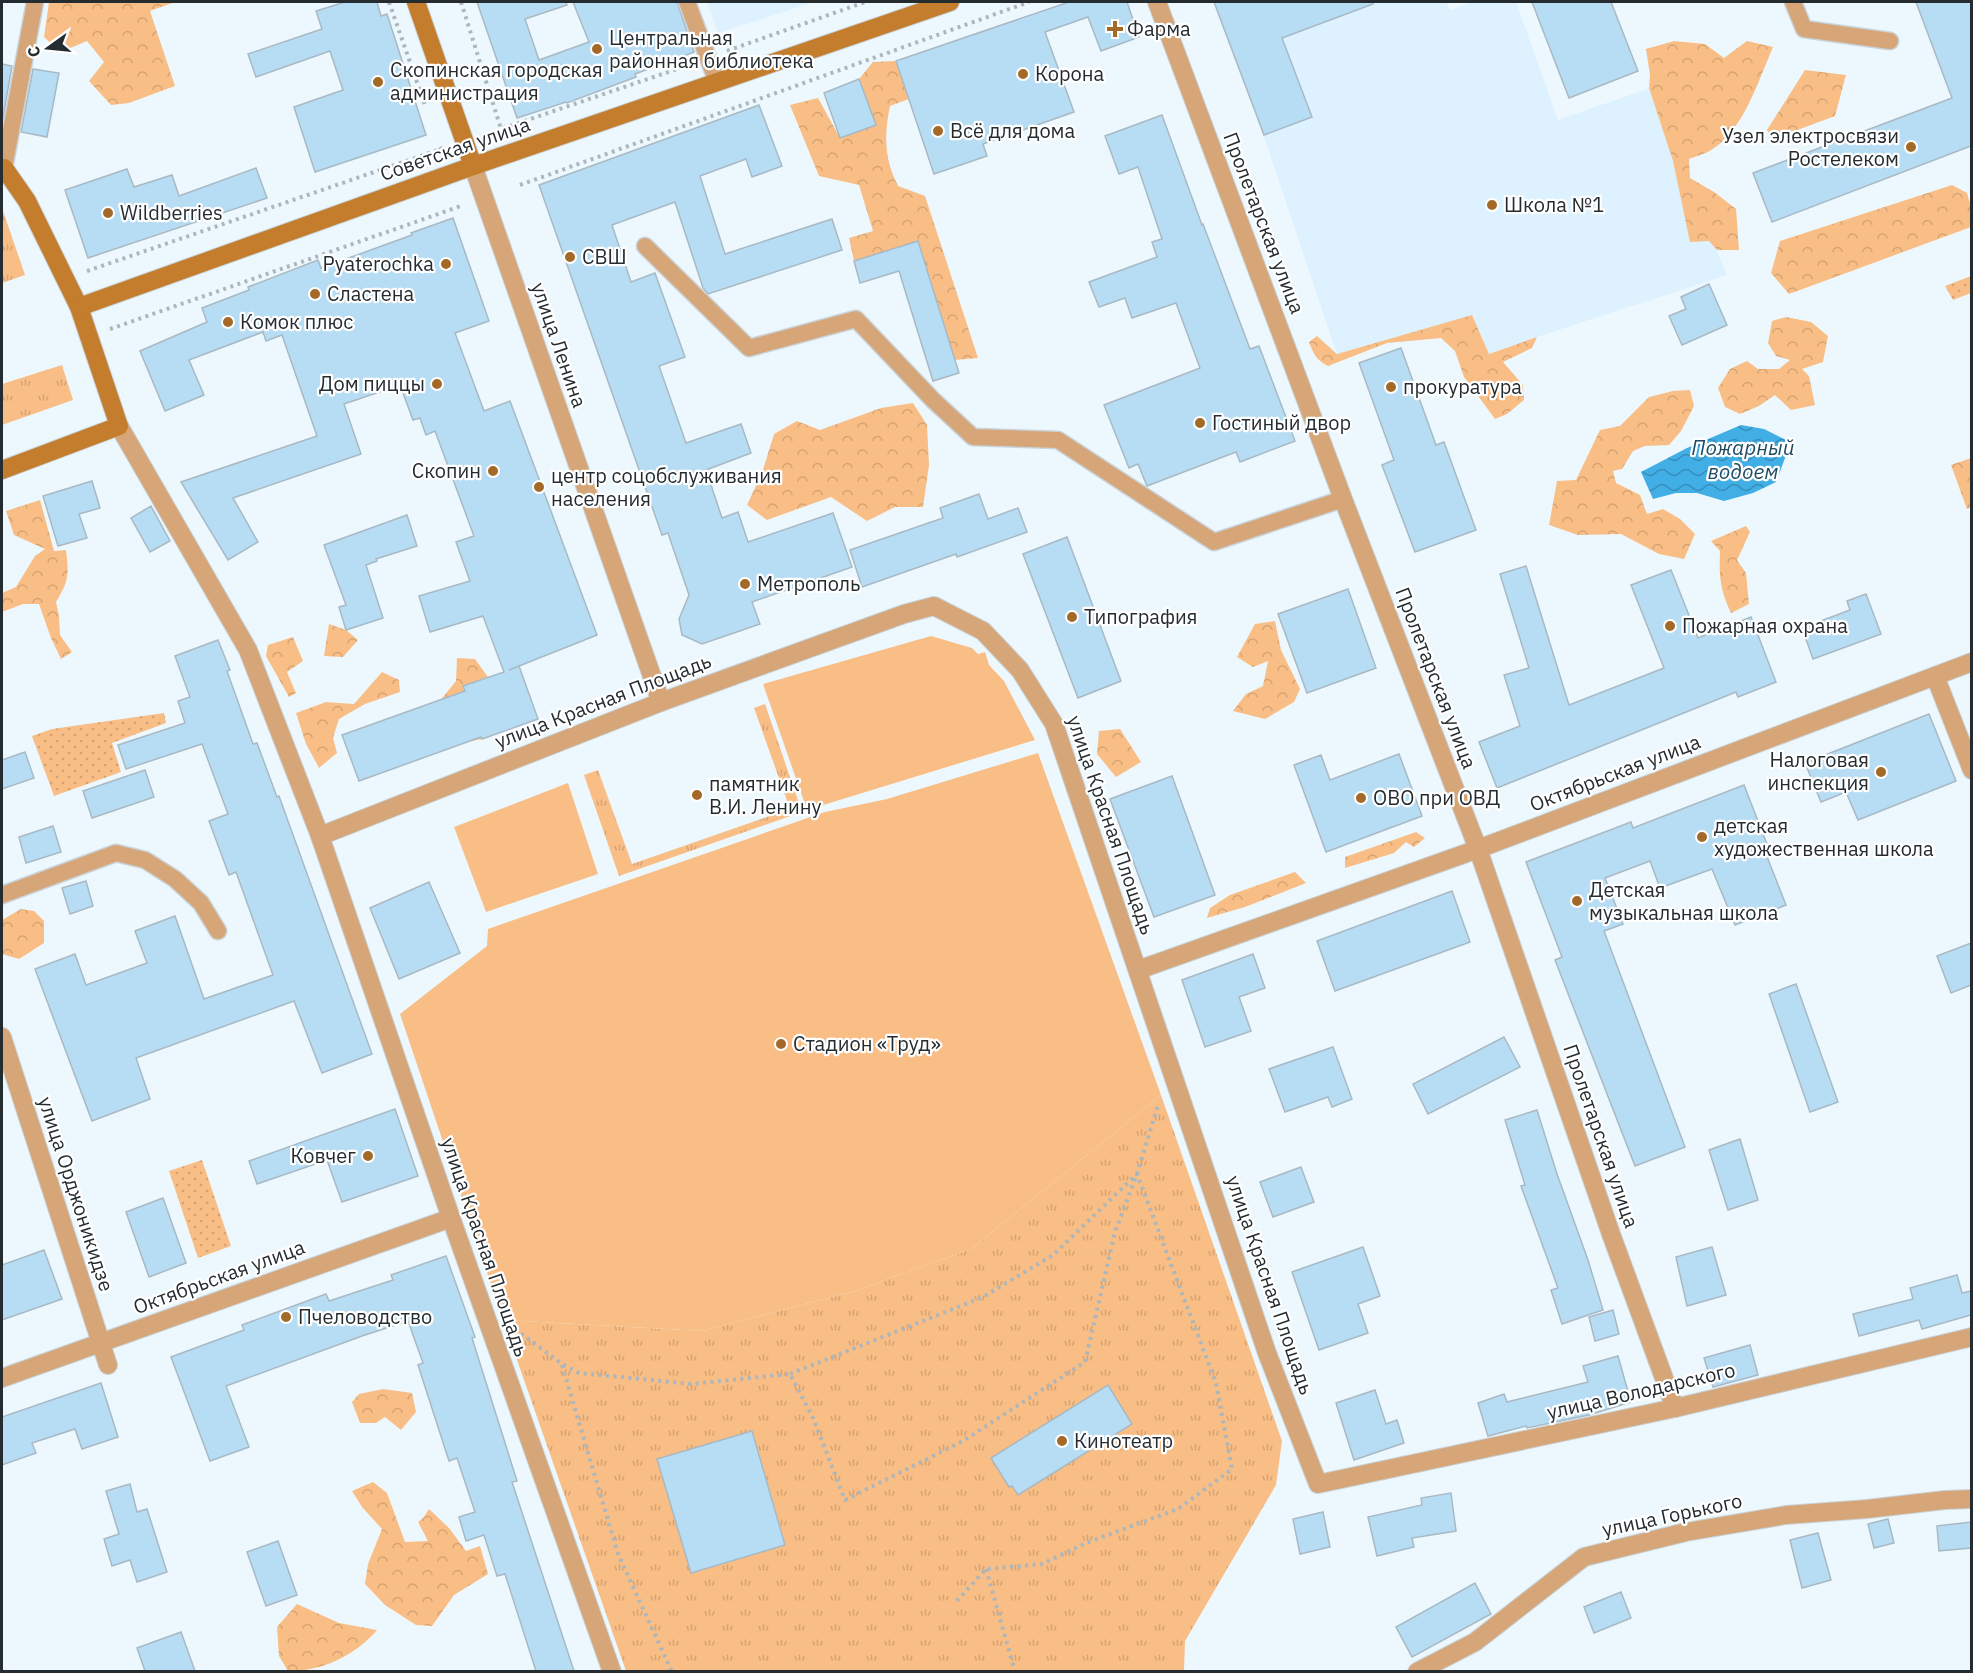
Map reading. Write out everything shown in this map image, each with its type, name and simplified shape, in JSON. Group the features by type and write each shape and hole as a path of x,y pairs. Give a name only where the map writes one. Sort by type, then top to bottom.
{"street":[{"name":"улица Ленина","path":"416,2 660,702"},
{"name":"Советская улица","path":"79,307 473,166 950,2"},
{"name":"Пролетарская улица","path":"1157,2 1343,499 1478,849 1611,1234 1675,1408"},
{"path":"2,470 119,426 79,307 27,201 3,168"},
{"name":"улица Красная Площадь","path":"119,426 248,650 320,836 451,1218 612,1671"},
{"name":"улица Красная Площадь","path":"320,836 660,702 904,614 934,606 983,631 1020,670 1054,724 1267,1353 1318,1485"},
{"name":"Октябрьская улица","path":"1138,970 1478,849 1971,662"},
{"path":"1935,676 1971,770"},
{"name":"улица Орджоникидзе","path":"2,1037 108,1365"},
{"name":"Октябрьская улица","path":"2,1378 451,1218"},
{"name":"улица Володарского","path":"1318,1485 1675,1408 1971,1337"},
{"name":"улица Горького","path":"1417,1671 1475,1642 1584,1557 1686,1532 1786,1515 1971,1499"}],"lane":[{"path":"3,168 35,2"},
{"path":"687,2 717,82"},
{"path":"1793,2 1804,28 1890,41"},
{"path":"645,246 749,348 856,319 933,400 973,437 1058,440 1215,542 1343,499"},
{"path":"2,895 116,853 145,860 175,879 201,903 218,931"}],"path":[{"path":"388,2 429,117"},
{"path":"461,2 501,129 865,2"},
{"path":"520,185 1029,2"},
{"path":"86,271 441,149 437,138"},
{"path":"107,330 460,206"},
{"path":"790,1374 813,1418 845,1500 963,1441 1085,1362 1115,1232 1137,1174 1161,1095"},
{"path":"511,1327 562,1364 579,1373 692,1384 790,1374 983,1297 1053,1255 1137,1174"},
{"path":"955,1603 987,1569 1042,1564 1086,1543 1178,1509 1232,1469 1216,1383 1137,1174"},
{"path":"562,1364 618,1554 672,1671"},
{"path":"987,1569 1015,1671"}],"shaded area":[{"path":"707,2 807,2 808,4 718,33"},
{"name":"Школа №1","path":"1239,2 1446,2 1450,10 1472,2 1516,2 1558,120 1650,88 1727,275 1489,354 1472,315 1337,354 1263,134"}],"green space":[{"path":"49,2 175,2 150,11 175,86 129,103 111,105 89,81 104,62 87,41 61,52 44,37"},
{"path":"1674,41 1705,44 1724,58 1747,41 1773,47 1749,104 1732,131 1711,150 1689,159 1690,178 1714,192 1736,209 1739,250 1717,250 1709,241 1690,242 1673,161 1649,88 1650,75 1646,49"},
{"path":"896,61 909,99 890,106 886,137 890,166 898,186 925,196 978,358 954,360 918,241 854,261 849,238 873,231 859,185 819,176 790,105 818,98 840,138 859,79 873,62"},
{"path":"1805,70 1846,75 1835,116 1773,139 1767,130"},
{"path":"1952,185 1967,193 1971,207 1971,227 1789,294 1771,273 1780,241"},
{"path":"2,208 25,275 2,283"},
{"path":"1971,276 1971,293 1953,300 1945,286"},
{"path":"1472,315 1489,354 1537,337 1532,348 1503,362 1523,385 1524,400 1507,414 1495,419 1464,377 1455,351 1441,338 1387,343 1328,366 1316,356 1309,342 1317,336 1337,354"},
{"path":"1786,317 1811,322 1828,336 1823,362 1802,369 1809,376 1815,405 1791,410 1775,395 1759,406 1740,414 1725,407 1718,388 1730,369 1747,361 1758,369 1779,369 1790,360 1776,356 1768,343 1772,321"},
{"path":"62,365 73,400 2,425 2,384"},
{"path":"1690,390 1694,406 1681,431 1669,445 1645,446 1633,451 1622,469 1613,471 1616,483 1640,495 1647,514 1663,509 1680,519 1695,534 1684,559 1659,554 1621,534 1578,535 1549,525 1557,481 1576,480 1600,430 1620,426 1649,397 1673,391"},
{"path":"913,403 927,425 929,465 923,507 895,507 867,521 831,497 767,520 747,505 762,473 774,434 797,421 820,430 881,408"},
{"path":"1971,458 1971,507 1967,509 1951,465"},
{"path":"40,500 54,551 66,550 68,565 67,577 56,602 60,635 72,652 61,659 39,604 23,604 2,612 2,593 16,587 35,556 45,549 14,535 6,511"},
{"path":"1746,526 1750,532 1737,560 1746,573 1749,604 1731,613 1721,583 1720,551 1711,541"},
{"path":"1275,621 1281,650 1300,689 1294,702 1265,719 1233,711 1246,694 1263,686 1268,661 1253,667 1237,657 1255,624"},
{"path":"329,624 346,630 358,640 343,657 324,656"},
{"path":"931,636 972,648 978,654 985,652 989,665 1004,681 1035,740 807,810 763,684"},
{"path":"293,637 303,661 287,672 296,693 289,697 266,656 268,645"},
{"path":"457,658 475,659 488,677 463,686 482,739 456,744 439,702 456,681"},
{"path":"382,672 399,680 400,692 365,704 339,719 333,738 337,753 319,768 306,744 296,713 326,702 354,704"},
{"path":"765,704 802,812 619,876 584,775 598,770 632,864 790,809 754,708"},
{"path":"164,713 166,723 112,743 121,772 54,796 32,736 52,729"},
{"path":"1120,729 1141,762 1116,777 1097,754 1099,731"},
{"name":"Стадион «Труд»","path":"1038,753 1161,1095 971,1249 855,1291 702,1331 503,1320 400,1014 487,946 488,929 825,812 887,799"},
{"path":"568,783 598,874 486,912 454,827"},
{"path":"1416,832 1425,838 1414,847 1406,842 1394,853 1345,868 1345,857"},
{"path":"1295,872 1306,883 1245,907 1207,918 1210,908 1230,895"},
{"path":"21,909 34,911 44,921 44,943 19,959 2,954 2,920"},
{"path":"1161,1095 1282,1441 1276,1485 1185,1641 1184,1671 626,1671 503,1320 702,1331 855,1291 971,1249"},
{"path":"202,1160 231,1246 198,1258 169,1171"},
{"path":"383,1389 412,1393 416,1412 401,1430 385,1417 376,1423 360,1423 352,1402 359,1394"},
{"path":"373,1482 387,1493 405,1542 428,1541 418,1522 429,1509 449,1528 466,1551 480,1546 488,1574 454,1595 432,1626 416,1625 385,1605 365,1584 368,1564 382,1529 362,1507 352,1491"},
{"path":"297,1604 339,1623 377,1630 359,1647 337,1660 313,1669 288,1671 279,1656 277,1627"}],"water":[{"name":"Пожарный водоем","path":"1741,425 1764,429 1786,440 1785,458 1776,482 1753,493 1724,501 1697,493 1676,493 1653,499 1641,472 1687,448"}],"building":[{"name":"Скопинская городская администрация","path":"345,2 377,2 381,16 387,14 426,135 315,172 294,107 343,90 330,51 256,77 248,54 322,29 316,11"},
{"path":"477,2 566,2 567,5 525,19 539,60 589,42 573,2 677,2 694,52 567,103 517,118"},
{"path":"1069,2 1127,2 1139,37 1101,51 1088,17 1045,32 1074,112 983,144 987,156 934,174 896,61"},
{"path":"1214,2 1373,2 1373,4 1282,38 1312,117 1264,135"},
{"path":"1532,2 1611,2 1638,71 1569,98"},
{"path":"1916,2 1971,2 1971,146 1772,222 1753,173 1952,98"},
{"path":"2,64 12,66 2,123"},
{"path":"33,69 59,73 47,137 21,132"},
{"path":"859,79 876,125 840,138 824,93"},
{"path":"759,105 782,166 752,177 746,159 700,176 725,254 832,219 842,250 708,294 703,288 675,202 612,225 631,282 655,273 685,357 659,366 686,443 741,424 751,453 706,470 722,518 738,512 748,542 833,513 852,567 752,602 760,624 702,644 682,635 679,619 689,595 668,533 662,535 539,185"},
{"path":"1162,115 1250,349 1259,346 1295,441 1240,462 1236,452 1147,486 1138,464 1129,468 1104,405 1200,368 1176,303 1132,318 1125,298 1099,307 1089,282 1157,257 1152,242 1162,239 1138,167 1119,174 1105,136"},
{"path":"256,168 267,198 88,258 65,190 127,169 134,187 172,175 179,196"},
{"path":"453,218 489,321 455,333 484,411 510,401 597,635 519,666 538,719 359,781 342,735 465,691 463,686 504,672 483,616 430,632 419,596 470,581 456,542 474,536 435,431 426,435 420,418 413,420 400,385 344,404 361,454 233,498 258,542 228,560 181,482 317,436 282,335 266,341 263,332 189,360 204,395 165,411 140,351 207,322 202,308 249,290 248,287 318,260 321,268"},
{"path":"918,241 959,373 933,381 899,271 860,283 854,261"},
{"path":"1709,284 1727,325 1682,345 1669,316 1686,309 1681,297"},
{"path":"1401,348 1436,445 1444,442 1476,530 1415,552 1382,465 1394,460 1359,363"},
{"path":"92,481 100,508 79,514 87,538 58,546 43,496"},
{"path":"979,494 988,519 1018,508 1027,532 862,587 850,550 943,518 940,508"},
{"path":"151,506 170,541 150,552 131,518"},
{"path":"407,515 417,546 376,559 377,561 366,565 383,618 346,630 339,607 346,605 324,545"},
{"name":"Типография","path":"1067,537 1121,681 1078,698 1023,554"},
{"path":"1526,566 1569,705 1664,668 1631,585 1671,570 1698,638 1751,617 1776,682 1738,697 1736,692 1497,788 1479,742 1520,726 1504,675 1529,668 1500,574"},
{"path":"1348,589 1376,668 1307,693 1278,614"},
{"path":"1866,594 1881,634 1813,659 1802,628 1850,610 1847,601"},
{"path":"218,640 230,670 227,671 253,744 257,743 277,797 279,796 372,1054 322,1073 294,1001 136,1058 150,1099 92,1121 35,969 75,954 86,985 147,963 135,931 175,916 204,999 273,975 236,872 229,875 209,821 228,814 202,744 126,769 118,745 185,723 178,701 190,697 175,656"},
{"name":"Налоговая инспекция","path":"1929,714 1956,781 1858,820 1846,792 1821,802 1805,763"},
{"path":"25,752 34,778 2,789 2,760"},
{"name":"ОВО при ОВД","path":"1399,754 1422,816 1326,852 1294,765 1321,755 1330,780"},
{"path":"145,770 154,797 92,818 83,791"},
{"path":"1172,776 1215,895 1154,917 1110,799"},
{"path":"1744,785 1768,847 1764,849 1786,905 1735,925 1712,869 1660,888 1650,861 1605,878 1623,924 1604,931 1685,1147 1635,1166 1555,960 1562,957 1526,862 1631,822 1633,828"},
{"path":"53,826 61,852 26,863 19,837"},
{"path":"86,881 93,906 70,914 62,888"},
{"path":"429,882 460,953 399,979 370,908"},
{"path":"1452,891 1470,942 1335,991 1317,941"},
{"path":"1971,943 1971,985 1951,993 1937,956"},
{"path":"1253,954 1265,988 1239,997 1251,1031 1205,1047 1182,980"},
{"path":"1796,984 1838,1102 1810,1112 1769,994"},
{"path":"1504,1037 1520,1067 1428,1114 1413,1084"},
{"path":"1333,1047 1352,1099 1332,1107 1328,1097 1285,1112 1269,1069"},
{"name":"Ковчег","path":"395,1109 418,1176 342,1202 327,1160 257,1184 249,1161"},
{"path":"1537,1110 1603,1310 1562,1324 1551,1290 1558,1288 1521,1186 1525,1185 1505,1120"},
{"path":"1740,1139 1758,1200 1728,1210 1709,1150"},
{"path":"1301,1167 1314,1202 1273,1217 1260,1182"},
{"path":"163,1198 186,1263 149,1277 126,1212"},
{"path":"1363,1247 1380,1296 1358,1304 1368,1333 1319,1350 1292,1272"},
{"path":"1712,1247 1726,1295 1687,1306 1676,1257"},
{"path":"44,1250 62,1299 2,1320 2,1265"},
{"path":"446,1256 475,1337 472,1338 517,1481 512,1482 574,1671 536,1671 505,1574 497,1576 484,1535 466,1541 459,1517 475,1512 457,1458 449,1461 418,1365 423,1363 408,1321 226,1386 249,1447 210,1461 171,1357 244,1330 242,1325 326,1294 329,1301 393,1280 391,1275"},
{"path":"1957,1275 1962,1293 1971,1291 1971,1315 1922,1329 1919,1320 1859,1336 1853,1314 1913,1299 1910,1288"},
{"path":"1613,1310 1619,1334 1595,1341 1589,1317"},
{"path":"1750,1345 1758,1375 1713,1387 1704,1358"},
{"path":"1618,1356 1631,1402 1589,1415 1527,1428 1526,1426 1488,1436 1478,1403 1504,1394 1507,1402 1588,1382 1583,1366"},
{"path":"101,1383 118,1437 82,1449 75,1429 32,1443 36,1453 2,1465 2,1417"},
{"name":"Кинотеатр","path":"1108,1385 1132,1424 1018,1495 1012,1486 1009,1487 991,1458"},
{"path":"1375,1390 1386,1424 1397,1420 1404,1443 1354,1460 1336,1403"},
{"path":"752,1431 785,1545 691,1573 657,1459"},
{"path":"130,1484 137,1512 147,1509 167,1572 137,1582 130,1560 112,1566 104,1539 119,1534 106,1491"},
{"path":"1451,1493 1456,1531 1412,1538 1414,1547 1377,1556 1368,1517 1422,1505 1421,1498"},
{"path":"1323,1512 1330,1547 1300,1554 1293,1519"},
{"path":"1888,1519 1894,1543 1874,1548 1868,1524"},
{"path":"1971,1522 1971,1548 1939,1551 1937,1526"},
{"path":"1818,1533 1831,1580 1802,1588 1790,1540"},
{"path":"278,1541 297,1595 266,1606 247,1552"},
{"path":"1475,1583 1491,1614 1412,1657 1396,1627"},
{"path":"1621,1592 1631,1618 1594,1633 1584,1607"},
{"path":"181,1632 195,1671 145,1671 137,1648"}],"place":[{"name":"Фарма","path":"1115,29"},
{"name":"Центральная районная библиотека","path":"597,49"},
{"name":"Корона","path":"1023,74"},
{"name":"Скопинская городская администрация","path":"378,82"},
{"name":"Всё для дома","path":"938,131"},
{"name":"Узел электросвязи Ростелеком","path":"1911,147"},
{"name":"Школа №1","path":"1492,205"},
{"name":"Wildberries","path":"108,213"},
{"name":"СВШ","path":"570,257"},
{"name":"Pyaterochka","path":"446,264"},
{"name":"Сластена","path":"315,294"},
{"name":"Комок плюс","path":"228,322"},
{"name":"Дом пиццы","path":"437,384"},
{"name":"прокуратура","path":"1391,387"},
{"name":"Гостиный двор","path":"1200,423"},
{"name":"Скопин","path":"493,471"},
{"name":"центр соцобслуживания населения","path":"539,487"},
{"name":"Метрополь","path":"745,584"},
{"name":"Типография","path":"1072,617"},
{"name":"Пожарная охрана","path":"1670,626"},
{"name":"Налоговая инспекция","path":"1881,772"},
{"name":"памятник В.И. Ленину","path":"697,795"},
{"name":"ОВО при ОВД","path":"1361,798"},
{"name":"детская художественная школа","path":"1702,837"},
{"name":"Детская музыкальная школа","path":"1577,901"},
{"name":"Стадион «Труд»","path":"781,1044"},
{"name":"Ковчег","path":"368,1156"},
{"name":"Пчеловодство","path":"286,1317"},
{"name":"Кинотеатр","path":"1062,1441"}]}
